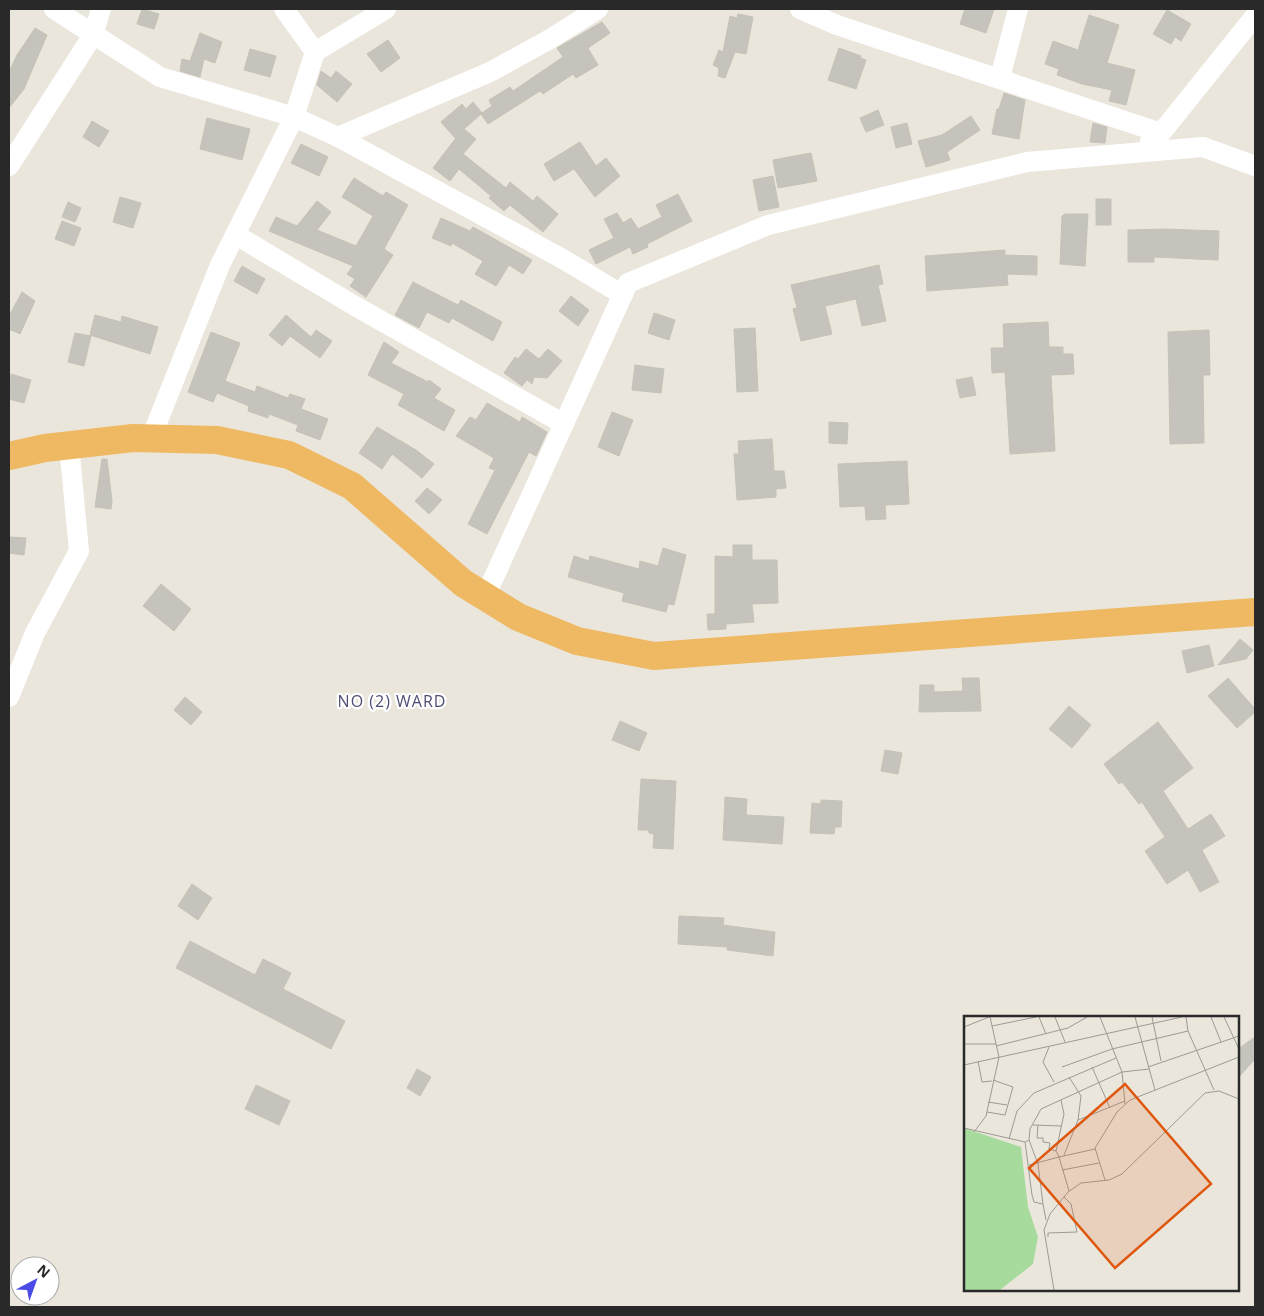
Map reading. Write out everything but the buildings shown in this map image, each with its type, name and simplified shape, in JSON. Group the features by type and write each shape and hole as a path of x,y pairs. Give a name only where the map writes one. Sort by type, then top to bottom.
{"highway":[{"path":"9,456 69,445 133,438 217,440 289,455 352,486 463,583 518,618 577,641 654,656 1255,612"}],"street":[{"path":"54,9 160,77 294,116 338,136 561,258 623,295"},
{"path":"9,166 92,35 101,9"},
{"path":"284,9 314,52"},
{"path":"151,438 220,265 294,116 314,52 386,9"},
{"path":"338,136 490,72 550,39 598,9"},
{"path":"800,9 837,24 1161,132"},
{"path":"1000,78 1018,9"},
{"path":"1134,153 1161,132 1255,16"},
{"path":"485,597 628,283 768,225 1027,162 1203,147 1255,166"},
{"path":"236,235 355,306 564,424"},
{"path":"9,697 35,633 79,550 69,445"}],"district":[{"name":"NO (2) WARD","path":"392,701"}]}
